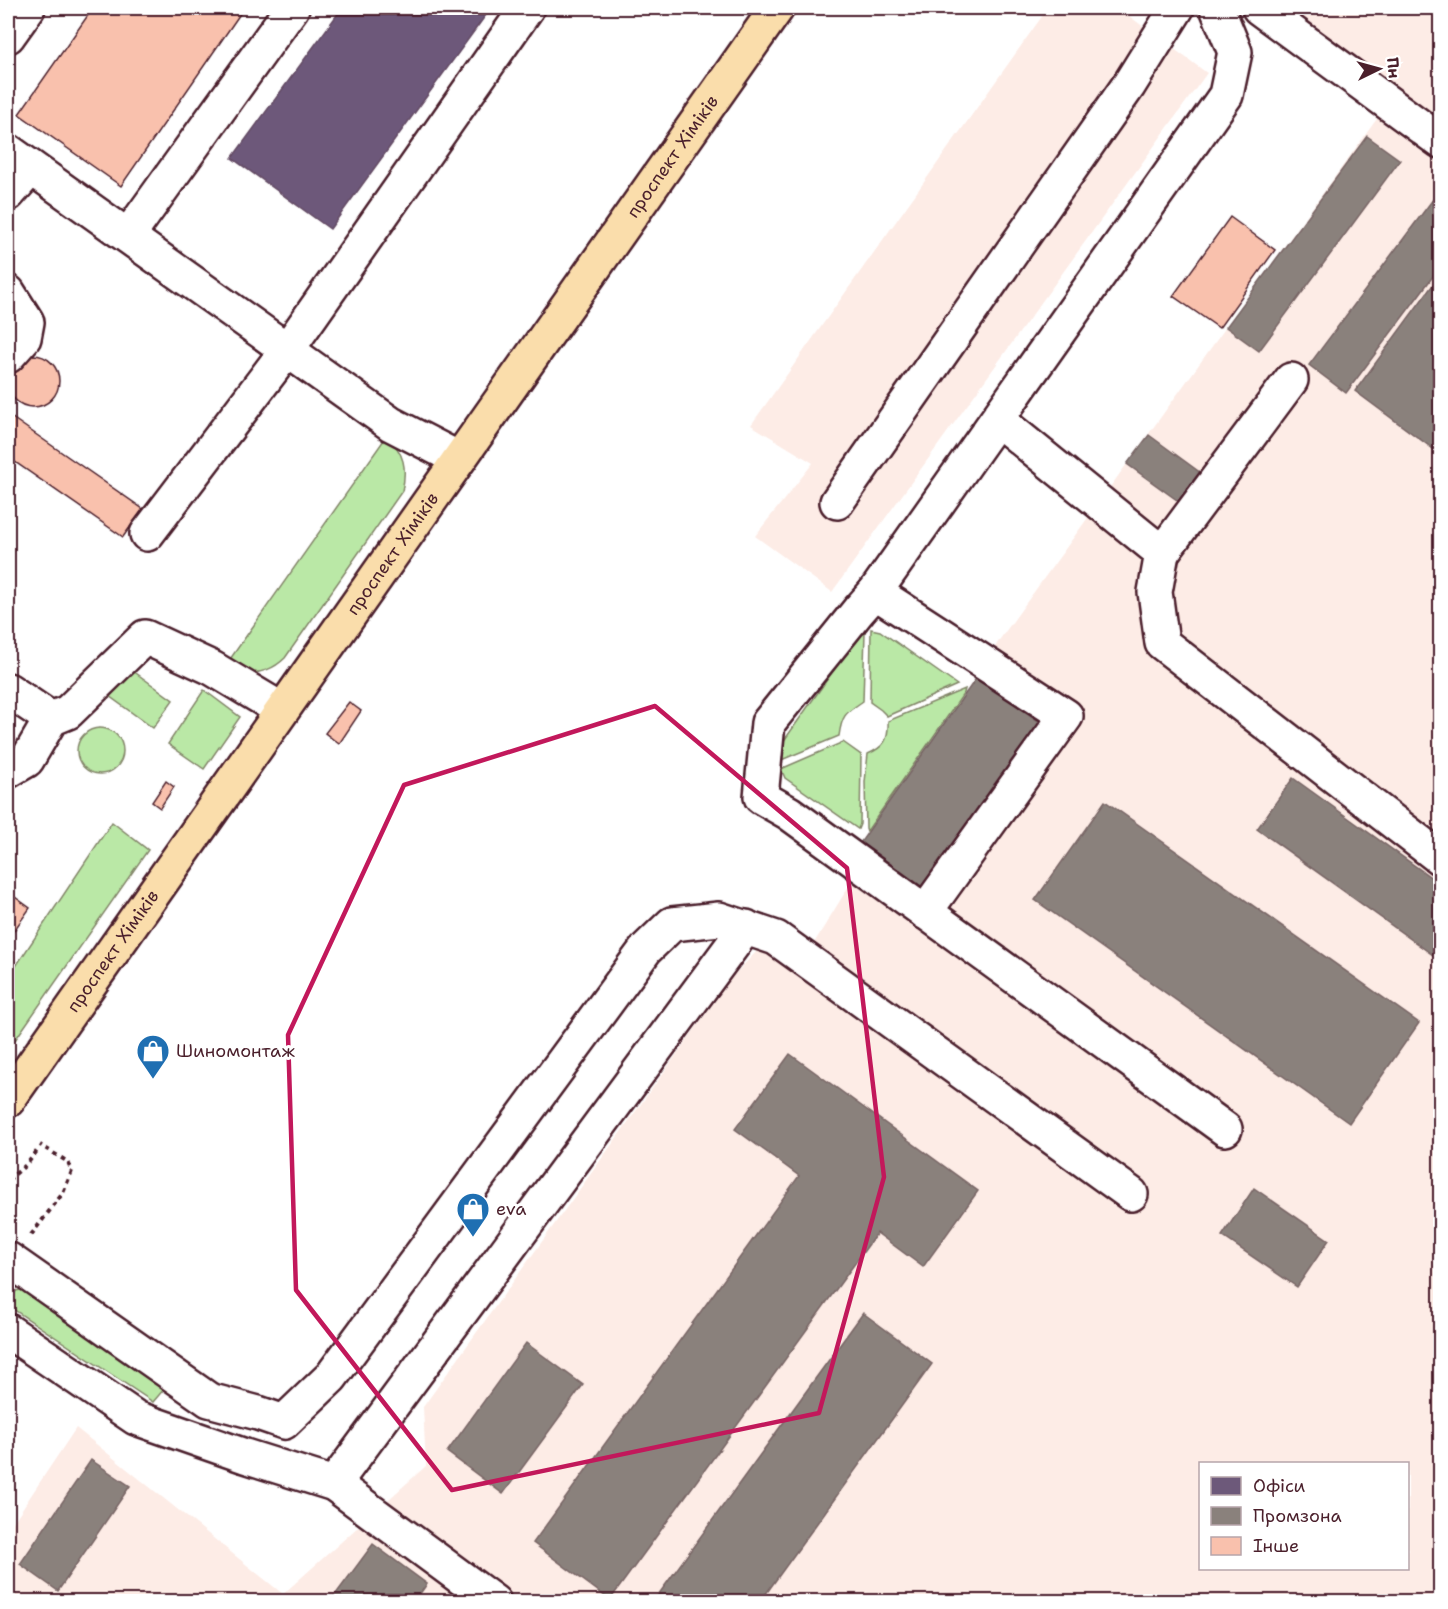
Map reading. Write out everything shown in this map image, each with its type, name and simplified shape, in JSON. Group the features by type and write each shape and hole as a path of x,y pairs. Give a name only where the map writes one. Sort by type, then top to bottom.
{"main road":[{"name":"проспект Хіміків","path":"8,1100 777,8"}],"lane":[{"path":"8,36 28,8"},
{"path":"128,236 292,8"},
{"path":"147,534 287,350 527,8"},
{"path":"837,502 1129,85 1177,8"},
{"path":"1217,8 1235,52 1226,95 876,592 768,723 761,797 789,813 1225,1129"},
{"path":"1258,8 1440,141"},
{"path":"8,194 19,160 392,424 459,459"},
{"path":"8,292 27,322 24,338 8,356"},
{"path":"1291,380 1162,553 1155,592 1162,643 1440,858"},
{"path":"998,420 1162,553"},
{"path":"876,592 1066,716 925,912"},
{"path":"8,771 27,760 51,719 68,712 145,637 212,668 282,710"},
{"path":"8,690 51,719"},
{"path":"9,1260 209,1400 284,1422 331,1377 646,949 672,924 719,919 776,938 1131,1194"},
{"path":"334,1485 746,927"},
{"path":"8,1331 136,1418 334,1485 494,1602"},
{"path":"245,1456 258,1413"}],"path":[{"path":"9,1260 63,1194 72,1172 68,1162 40,1145"},
{"path":"8,1180 27,1164 37,1151"}],"highlighted area":[{"path":"655,706 847,868 884,1177 819,1413 452,1490 296,1290 288,1035 404,785"}],"shaded area":[{"path":"1048,8 1118,8 1207,73 832,592 755,536 813,463 751,425"},
{"path":"1279,8 1440,8 1440,1601 8,1602 8,1530 76,1428 283,1594 426,1466 423,1407 733,976 757,951 778,951 800,966 1000,639 1392,98"}],"green space":[{"path":"386,437 397,449 403,461 402,491 285,658 277,665 262,672 251,673 238,669 228,662"},
{"path":"871,629 880,631 957,685 887,716 870,702"},
{"path":"865,632 863,701 846,715 839,736 779,761 783,742 857,637"},
{"path":"129,668 173,700 153,728 109,696"},
{"path":"965,689 867,831 865,782 868,754 878,749 884,742 888,733 888,721"},
{"path":"204,690 240,717 204,769 168,744"},
{"path":"100,728 116,735 123,751 116,767 100,774 84,767 77,751 84,735"},
{"path":"843,742 861,755 858,829 785,778 781,769"},
{"path":"112,822 148,850 8,1050 8,978"},
{"path":"24,1289 165,1388 153,1402 13,1309 11,1297 16,1291"}],"building: Офіси":[{"path":"342,8 491,8 330,229 232,158"}],"building: Промзона":[{"path":"1367,136 1400,160 1259,351 1226,327"},
{"path":"1437,194 1440,197 1440,267 1346,393 1309,365"},
{"path":"1440,275 1440,454 1355,391"},
{"path":"1149,435 1209,479 1188,508 1127,464"},
{"path":"977,677 1041,723 917,898 853,853"},
{"path":"1293,778 1440,884 1440,960 1257,829"},
{"path":"1105,801 1419,1023 1349,1123 1035,900"},
{"path":"790,1054 978,1191 923,1267 877,1233 610,1600 533,1543 799,1176 735,1129"},
{"path":"1254,1188 1329,1240 1297,1287 1222,1236"},
{"path":"863,1313 932,1364 760,1602 653,1602"},
{"path":"526,1343 583,1385 503,1494 447,1452"},
{"path":"91,1460 130,1486 58,1591 20,1564"},
{"path":"373,1544 427,1584 414,1602 330,1602"}],"building: Інше":[{"path":"93,8 244,8 121,186 19,114"},
{"path":"1230,217 1275,250 1219,328 1173,296"},
{"path":"33,355 43,357 51,363 57,371 59,381 57,391 51,399 43,405 33,407 23,405 15,399 9,391 7,381 9,371 15,363 23,357"},
{"path":"8,415 143,509 123,537 8,457"},
{"path":"349,702 361,711 339,744 325,733"},
{"path":"166,781 174,787 160,808 152,802"},
{"path":"8,892 30,908 8,939"}],"place":[{"name":"Шиномонтаж","path":"153,1080"},
{"name":"eva","path":"473,1238"}]}
